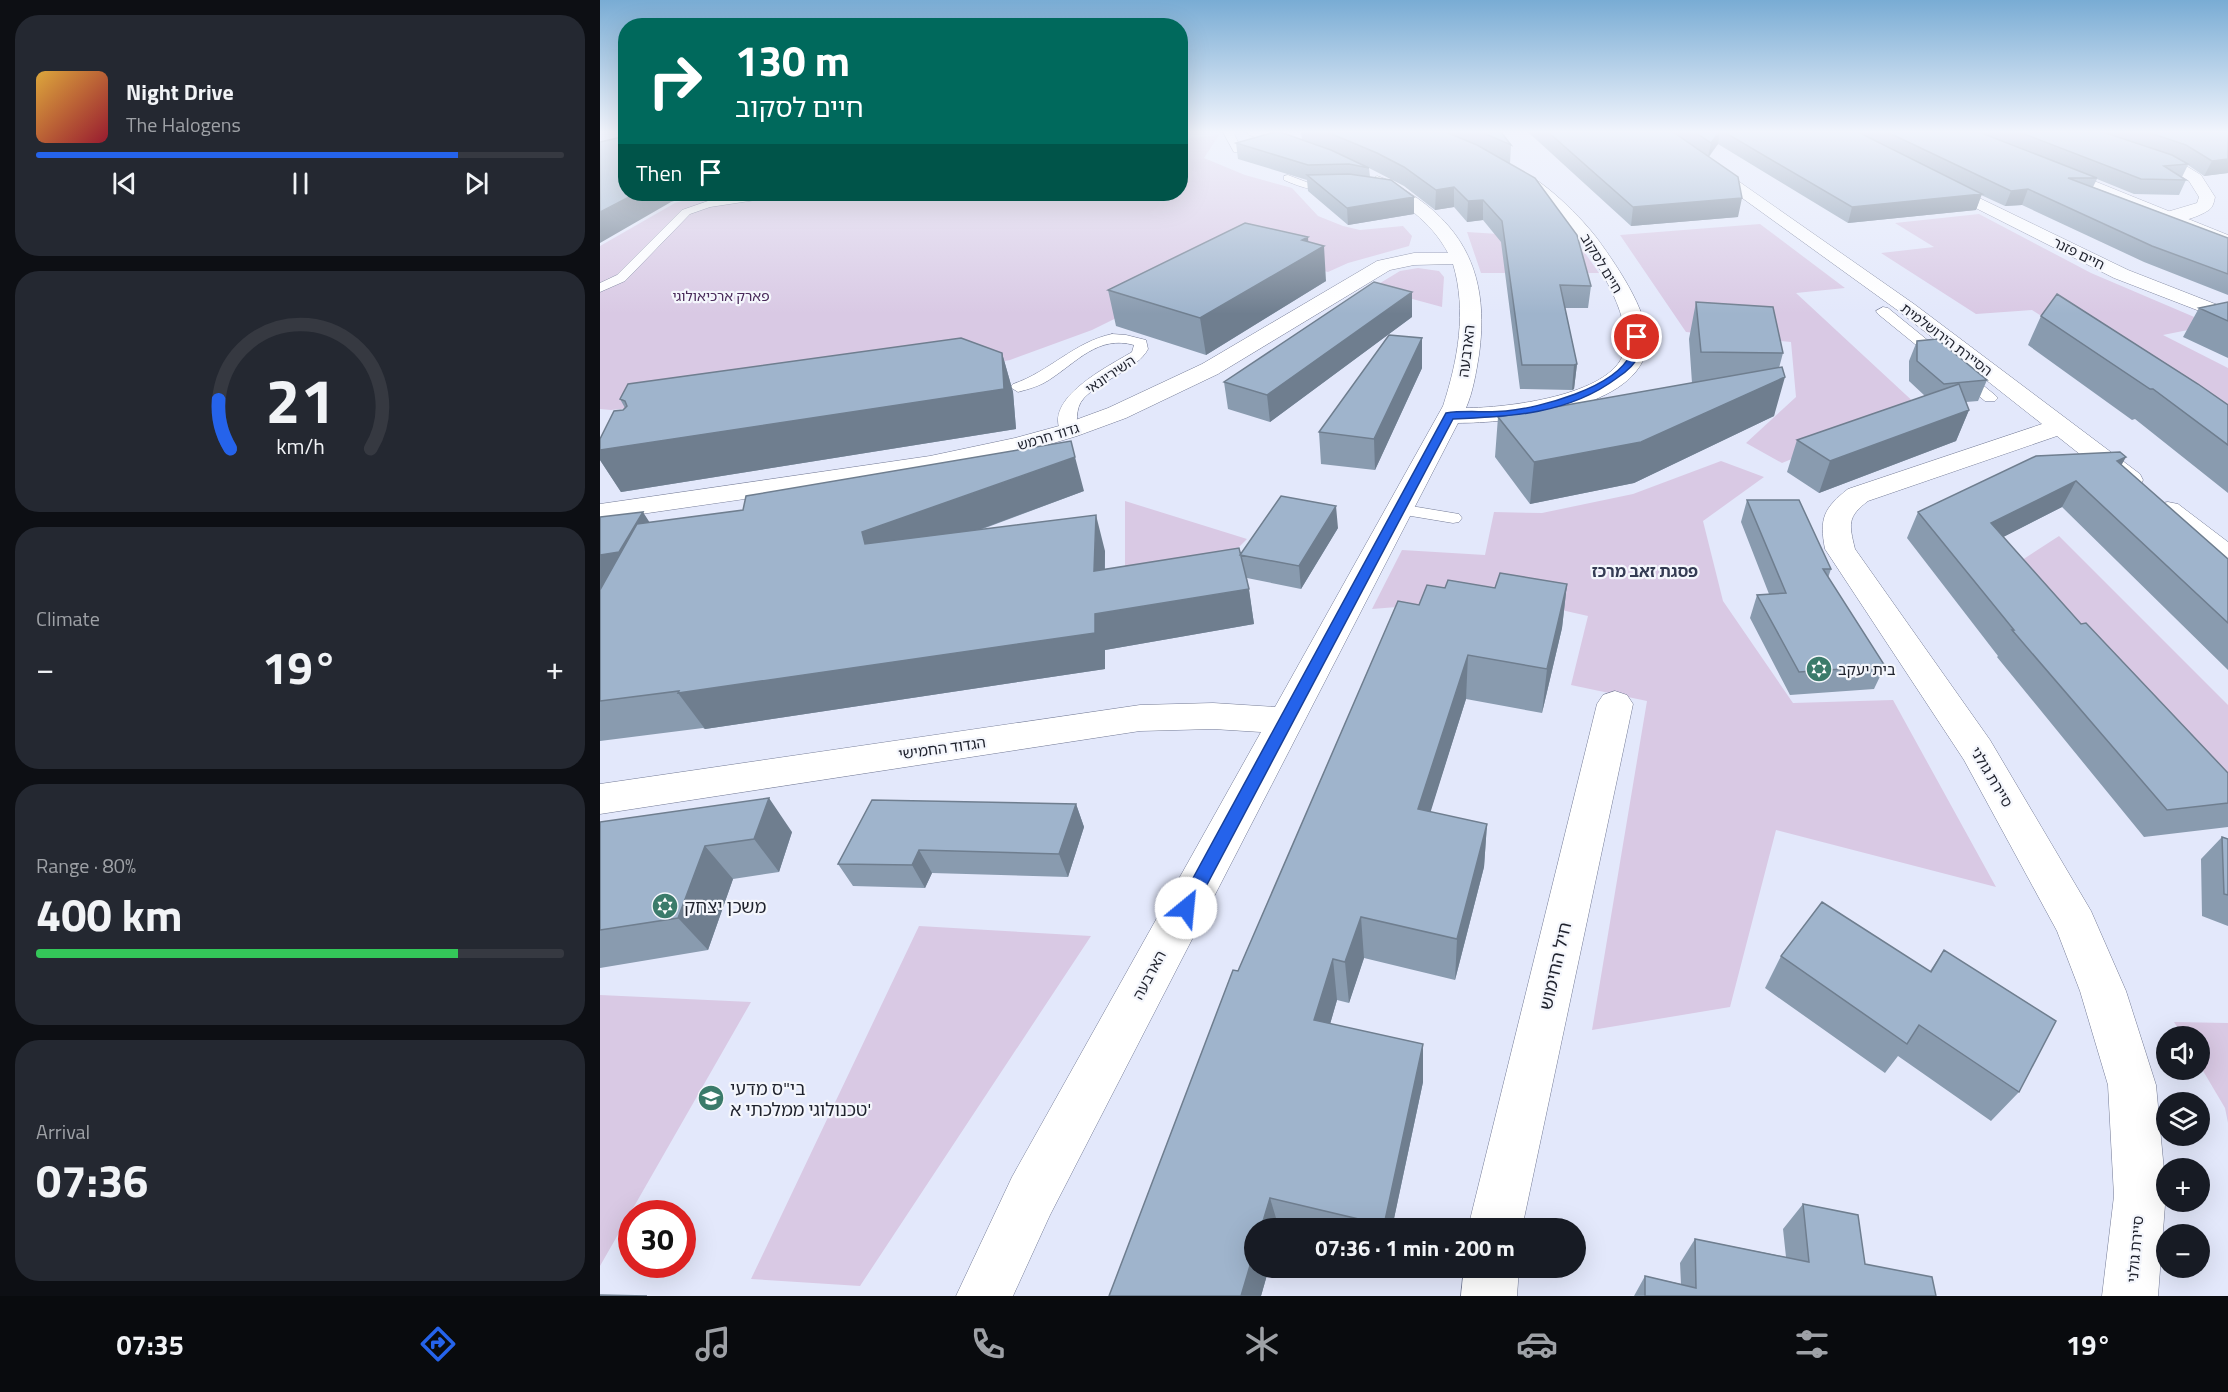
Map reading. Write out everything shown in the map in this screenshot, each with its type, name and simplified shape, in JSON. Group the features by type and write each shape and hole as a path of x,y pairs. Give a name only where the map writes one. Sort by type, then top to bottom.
{"street":[{"name":"הארבעה","path":"984,1296 1031,1196 1400,509 1449,416 1464,378 1470,330 1469,298 1460,258 1449,237 1431,219 1385,192"},
{"name":"חיים לסקוב","path":"1449,416 1507,414 1565,402 1594,391 1615,378 1635,354 1637,337 1631,317 1611,274 1588,238 1556,204 1539,192"},
{"name":"הסיירת הירושלמית","path":"1744,192 1907,308 2228,556"},
{"name":"חיים פזנר","path":"1956,192 2121,274 2228,316"},
{"path":"2107,192 2228,241"},
{"path":"2166,218 2182,215 2204,206 2207,197 2204,192"},
{"name":"גדוד חרמש","path":"600,512 930,465 1020,445 1068,431 1117,413 1210,369 1384,265 1414,259 1460,258"},
{"name":"סיירת גולני","path":"2060,426 1858,495 1839,509 1835,527 1840,549 1977,750 2023,829 2076,924 2103,991 2132,1085 2140,1196 2130,1296"},
{"name":"חיל החימוש","path":"1496,1218 1615,704"},
{"name":"הגדוד החמישי","path":"600,799 1140,718 1209,714 1238,715 1285,722"},
{"path":"1489,1296 1491,1278"}],"lane":[{"path":"600,288 621,278 686,212 708,204 728,201"},
{"path":"1883,310 1990,398"},
{"name":"השיריונאי","path":"1018,387 1043,378 1080,349 1099,340 1131,339 1141,343 1142,349 1138,355 1081,393 1072,403 1069,411 1068,431"},
{"path":"1933,351 1959,349"},
{"path":"1400,509 1453,519"}],"green space":[{"name":"פארק ארכיאולוגי","path":"1188,192 1296,192 1318,216 1343,226 1360,230 1403,226 1412,236 1409,246 1348,263 1328,272 1248,253 1092,330 1010,360 934,375 611,410 600,409 600,246 682,201 1188,201"},
{"path":"1979,214 2091,273 2213,325 2163,335 2228,368 2228,439 2188,409 2032,310 1976,314 1881,253 1934,247 1895,223"},
{"path":"1760,224 1845,288 1796,293 1919,407 1782,463 1746,443 1796,397 1791,342 1686,332 1620,235"},
{"path":"1467,232 1575,239 1599,273 1481,273"},
{"path":"1418,268 1439,271 1444,277 1442,307 1372,288 1400,271"},
{"path":"1721,461 1764,477 1703,521 1723,601 1793,703 1893,700 1996,887 1776,830 1730,1007 1592,1030 1647,701 1571,685 1588,616 1509,598 1372,609 1402,550 1485,555 1494,512 1542,513 1633,494"},
{"path":"1125,501 1247,539 1209,577 1125,589"},
{"path":"2059,536 2228,705 2228,799 2013,566"},
{"path":"919,926 1091,936 860,1286 751,1279"},
{"path":"600,995 751,1002 638,1200 618,1200 618,1235 600,1266"},
{"path":"2174,1022 2228,1023 2228,1123 2225,1108 2208,1080 2210,1026 2177,1026"}],"building":[{"path":"600,192 618,192 618,201 621,201 600,212"},
{"path":"1328,192 1408,192 1414,197 1347,208"},
{"path":"1459,192 1546,192 1577,235 1591,286 1560,285 1577,364 1522,365 1502,221 1483,200 1468,201"},
{"path":"1617,192 1741,192 1742,198 1633,207"},
{"path":"1827,192 1982,194 1852,207"},
{"path":"2036,192 2107,192 2228,238 2228,274 2152,246"},
{"path":"1245,223 1308,237 1302,240 1324,246 1200,318 1108,290"},
{"path":"1374,282 1412,292 1267,395 1224,382"},
{"path":"2057,294 2228,405 2228,445 2153,389 2041,316"},
{"path":"1696,302 1773,307 1783,353 1701,352"},
{"path":"2228,302 2228,321 2199,308"},
{"path":"1389,335 1422,338 1374,439 1319,432"},
{"path":"961,338 1002,353 1004,389 600,450 600,439 614,411 623,410 627,406 625,401 620,399 628,384"},
{"path":"1937,339 1987,380 1944,384 1917,361 1917,341"},
{"path":"1782,367 1785,377 1641,442 1534,462 1498,417"},
{"path":"1959,384 1969,410 1830,461 1797,440"},
{"path":"1071,441 1075,457 862,532 865,544 1096,515 1094,571 1239,548 1249,589 1095,614 1095,633 678,693 679,691 600,701 600,590 637,524 743,510 746,496"},
{"path":"2120,452 2126,457 2117,461 2228,559 2228,623 2076,481 1991,523 2081,624 2086,623 2228,773 2228,803 2167,810 2012,630 2014,630 1918,512 2036,456"},
{"path":"1281,496 1336,506 1299,566 1240,555"},
{"path":"1747,500 1799,500 1831,569 1823,569 1885,666 1799,672 1757,595 1786,593"},
{"path":"643,512 619,552 600,555 600,517"},
{"path":"1500,573 1567,584 1547,669 1468,655 1418,809 1487,824 1457,939 1361,917 1345,962 1333,959 1314,1020 1423,1044 1386,1218 1354,1218 1270,1198 1264,1218 1244,1218 1244,1278 1246,1278 1241,1296 1109,1296 1233,970 1238,971 1398,601 1419,605 1427,585 1445,588 1448,580 1495,588"},
{"path":"769,798 754,839 705,846 678,918 600,930 600,822"},
{"path":"872,800 1076,804 1059,854 919,850 912,865 838,864"},
{"path":"2222,837 2228,839 2228,895 2224,894"},
{"path":"1822,902 1931,972 1944,950 2056,1021 2019,1092 1919,1025 1907,1044 1781,956"},
{"path":"1803,1204 1858,1215 1865,1264 1932,1277 1936,1296 1645,1296 1645,1276 1696,1288 1695,1239 1809,1262"},
{"path":"600,1295 647,1296 600,1296"}],"place":[{"name":"בית יעקב","path":"1819,669"},
{"name":"משכן יצחק","path":"665,906"},
{"name":"בי\"ס מדעי טכנולוגי ממלכתי א'","path":"711,1098"}],"district":[{"name":"פסגת זאב מרכז","path":"1645,571"}],"route":[{"path":"1186,908 1449,416 1507,414 1565,402 1594,391 1615,378 1626,367 1635,354 1637,337"}]}
